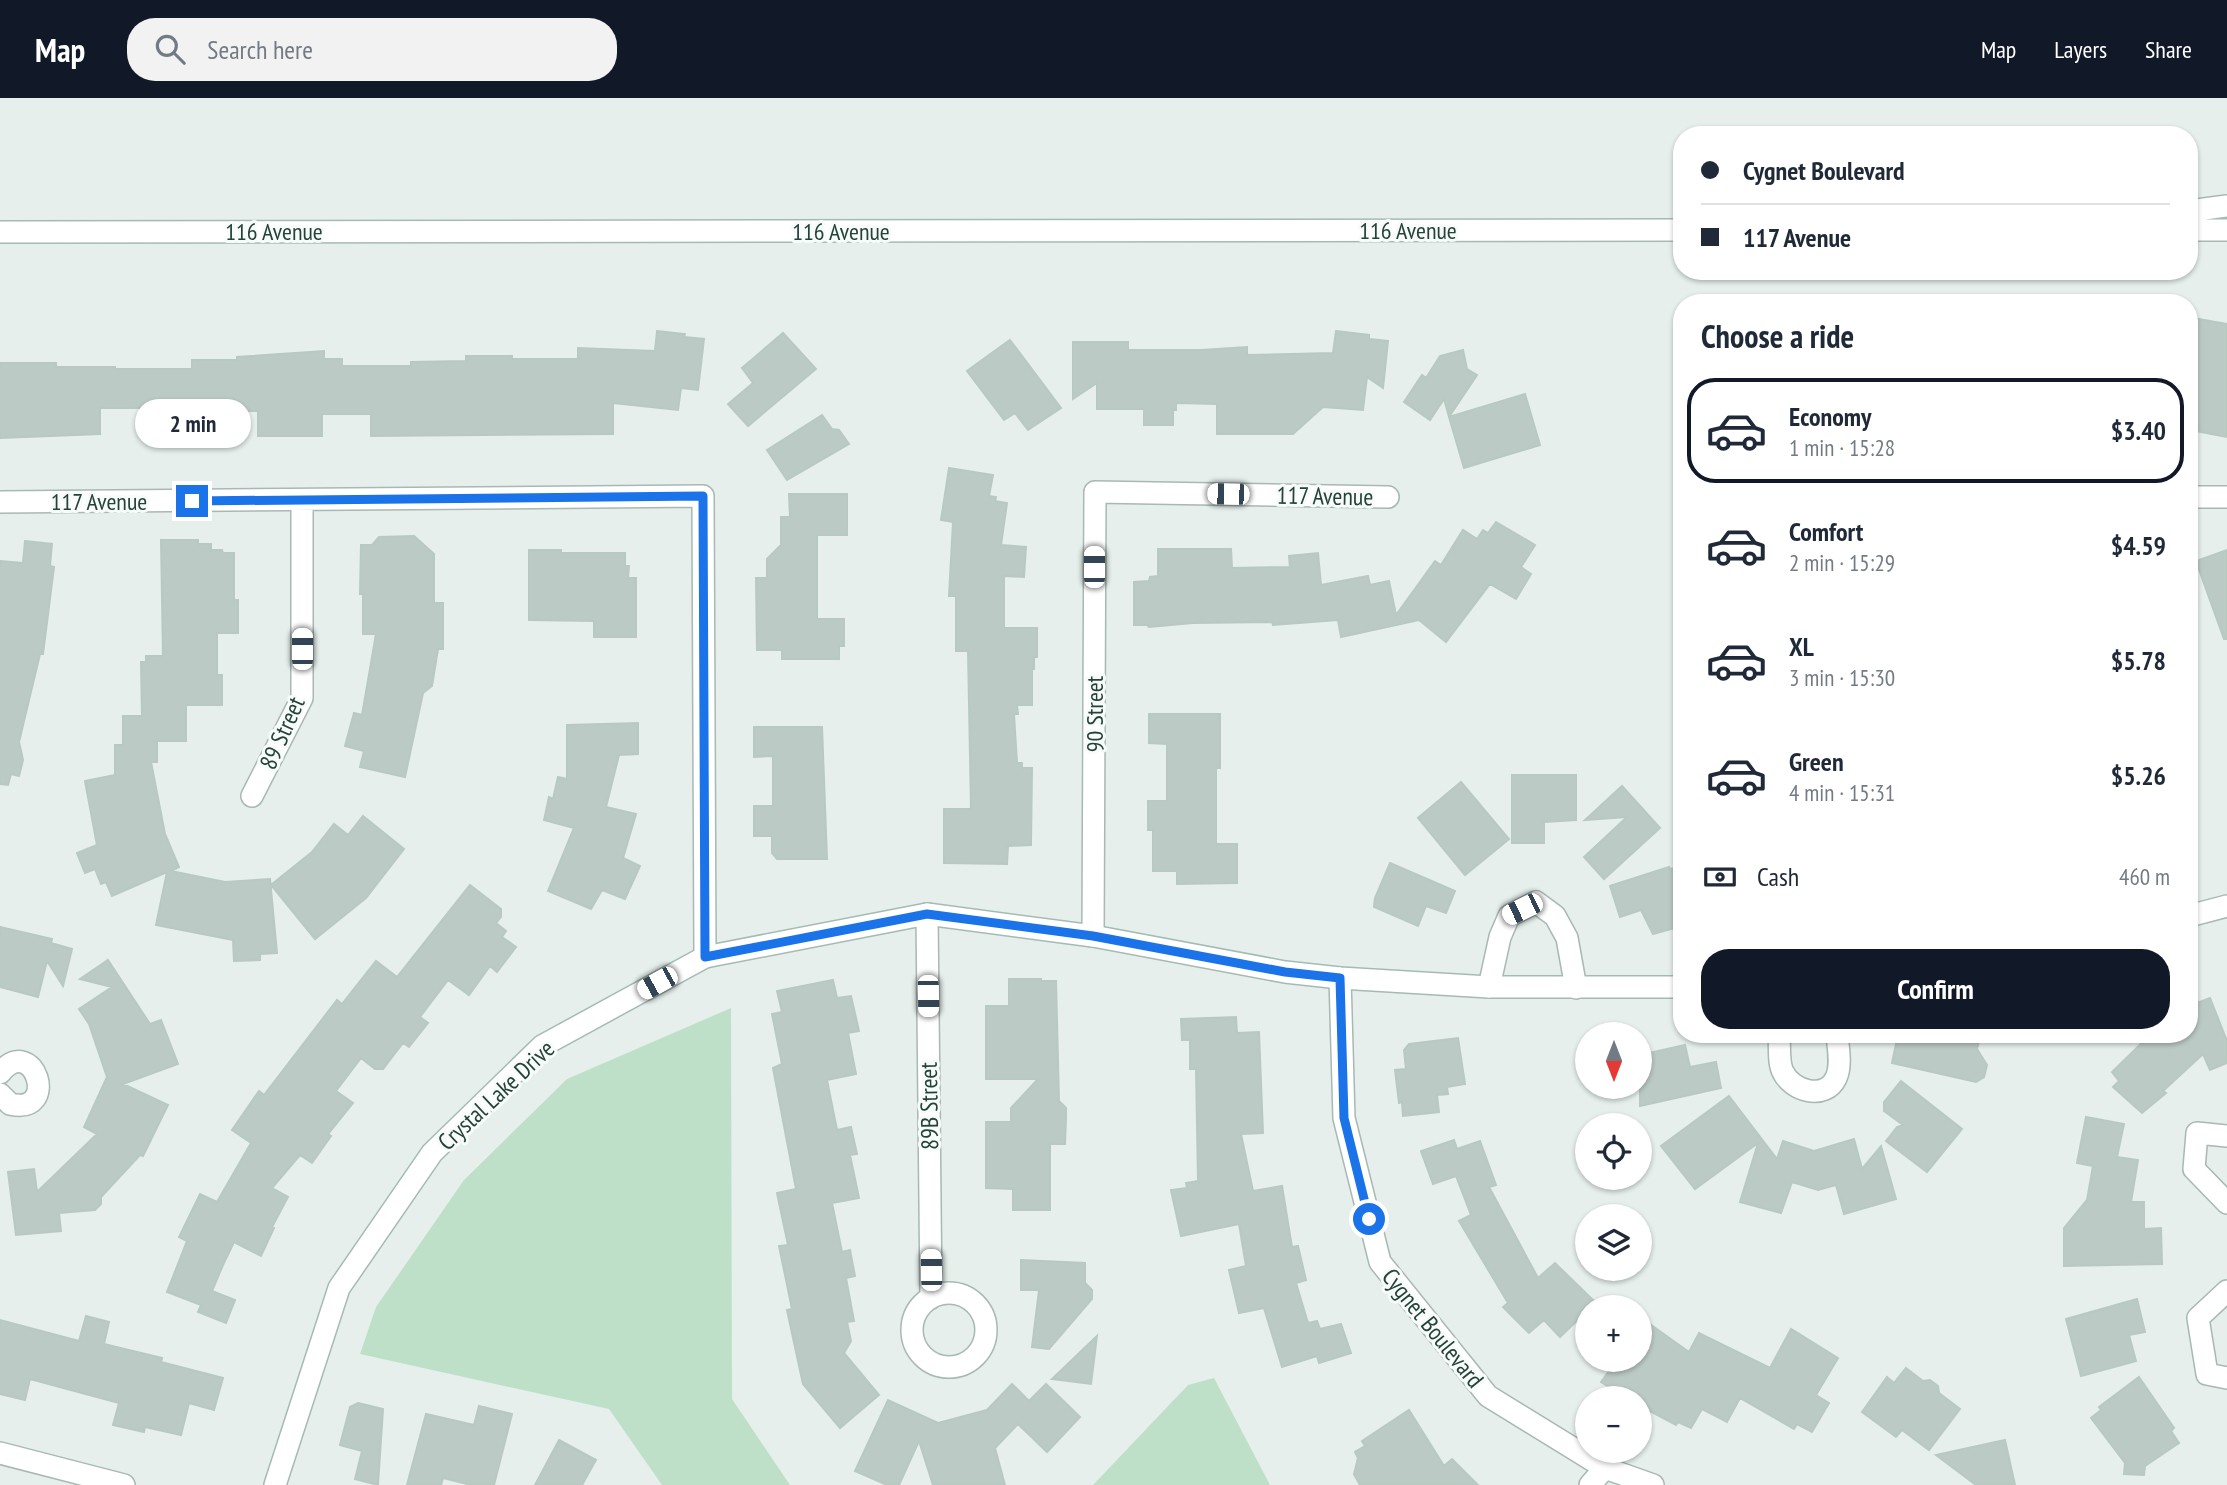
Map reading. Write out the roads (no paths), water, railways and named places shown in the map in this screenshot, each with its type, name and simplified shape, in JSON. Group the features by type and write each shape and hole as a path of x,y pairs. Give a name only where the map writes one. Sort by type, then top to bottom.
{"street":[{"path":"2198,210 2227,206"},
{"name":"116 Avenue","path":"0,232 1673,230"},
{"path":"2198,230 2227,230"},
{"name":"117 Avenue","path":"1095,492 1388,497"},
{"name":"90 Street","path":"1093,936 1095,492"},
{"name":"117 Avenue","path":"0,502 703,496 705,957"},
{"path":"2198,497 2227,497"},
{"name":"89 Street","path":"252,796 302,698 302,501"},
{"path":"1489,987 1500,937 1508,916 1536,902 1555,916 1567,938 1576,988"},
{"path":"2198,914 2227,906"},
{"name":"Crystal Lake Drive","path":"275,1485 339,1288 432,1153 542,1046 705,957 927,914 1093,936 1285,972 1340,978 1489,987 1673,987"},
{"name":"89B Street","path":"927,914 931,1298"},
{"name":"Cygnet Boulevard","path":"1340,978 1344,1118 1380,1262 1488,1396 1605,1468 1653,1485"},
{"path":"1780,1043 1782,1071 1795,1087 1810,1091 1826,1089 1835,1079 1839,1064 1838,1043"},
{"path":"0,1073 10,1064 23,1063 34,1070 40,1082 36,1096 24,1104 10,1104 0,1094"},
{"path":"2227,1136 2197,1133 2194,1169 2227,1203"},
{"path":"2227,1291 2197,1318 2207,1374 2227,1378"},
{"path":"0,1453 124,1485"},
{"path":"1590,1485 1605,1468"}]}
